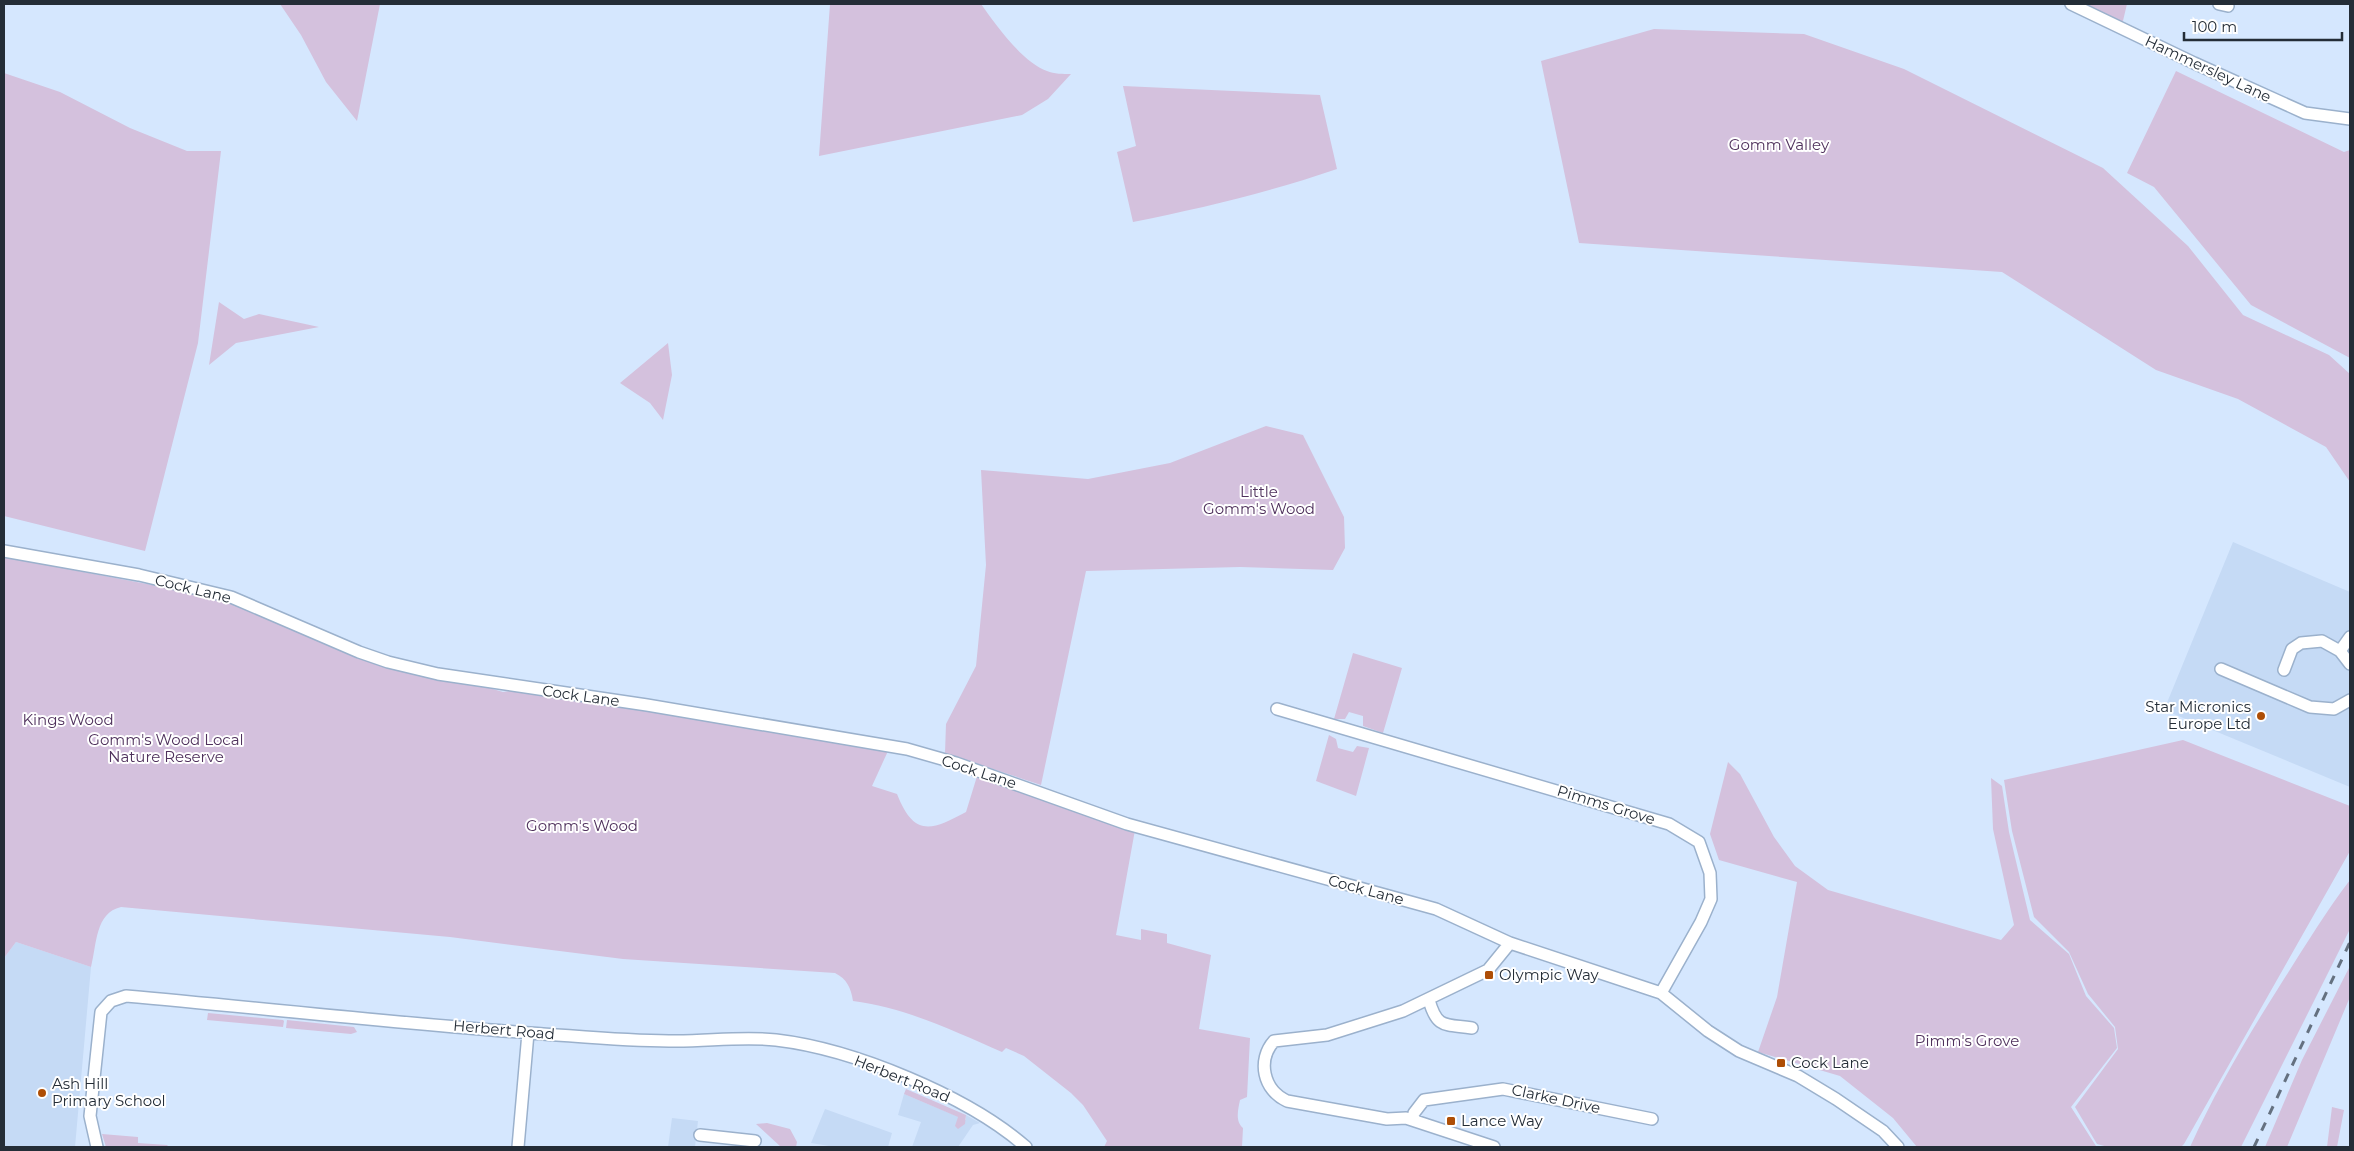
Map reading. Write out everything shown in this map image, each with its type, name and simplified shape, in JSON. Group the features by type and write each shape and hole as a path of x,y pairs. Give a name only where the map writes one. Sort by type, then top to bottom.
{"street":[{"name":"Hammersley Lane","path":"2071,4 2194,63 2305,113 2350,119"},
{"name":"Cock Lane","path":"4,552 139,575 231,597 359,652 388,662 438,674 647,705 907,749 956,763 1127,824 1436,909 1510,943 1661,993 1698,1024 1739,1051 1798,1076 1836,1099 1883,1131 1898,1147"},
{"path":"2340,651 2350,637"},
{"path":"2284,670 2292,649 2301,643 2322,641 2340,651 2350,664"},
{"path":"2221,669 2310,707 2334,709 2350,700"},
{"name":"Pimms Grove","path":"1277,709 1669,824 1699,842 1710,873 1711,899 1701,922 1661,993"},
{"path":"1494,1147 1413,1120 1387,1119 1287,1101 1271,1088 1264,1071 1264,1061 1269,1047 1274,1041 1328,1035 1403,1011 1429,1000 1488,970 1510,943"},
{"name":"Herbert Road","path":"98,1147 90,1116 101,1012 111,1000 126,996 528,1033 671,1042 733,1038 773,1040 838,1053 945,1095 999,1125 1026,1147"},
{"path":"1429,1000 1434,1017 1441,1023 1472,1028"},
{"path":"518,1147 528,1033"},
{"name":"Clarke Drive","path":"1413,1120 1414,1113 1424,1100 1503,1088 1652,1119"},
{"path":"700,1135 726,1143 755,1141"}],"shaded area":[{"path":"2233,542 2350,592 2350,787 2164,710"},
{"name":"Ash Hill Primary School","path":"16,942 91,967 75,1147 4,1147 4,958"},
{"path":"904,1094 966,1120 966,1115 980,1123 973,1125 958,1147 912,1147 921,1122 898,1115"},
{"path":"825,1109 892,1133 888,1147 835,1147 811,1143"},
{"path":"672,1118 698,1121 695,1147 668,1147"}],"green space":[{"path":"280,4 380,4 357,121 326,82 301,35"},
{"path":"830,4 981,4 1019,52 1038,67 1059,74 1071,74 1048,99 1022,115 819,156"},
{"path":"2079,4 2127,4 2122,25"},
{"name":"Gomm Valley","path":"1654,29 1804,34 1904,69 2103,168 2188,246 2243,315 2329,355 2350,374 2350,482 2326,447 2238,399 2156,370 2002,272 1579,243 1541,61"},
{"path":"2176,71 2344,152 2350,150 2350,358 2251,305 2154,187 2127,173"},
{"path":"4,73 60,92 130,128 187,151 221,151 198,343 145,551 4,516"},
{"path":"1123,86 1320,95 1337,169 1236,199 1133,222 1117,152 1136,146"},
{"path":"219,302 244,319 259,314 319,327 236,343 209,365"},
{"path":"668,343 672,375 663,420 650,403 620,383"},
{"name":"Little Gomm's Wood","path":"1266,426 1303,435 1344,517 1345,548 1333,570 1240,567 1086,571 1041,785 945,753 946,724 976,666 986,565 981,470 1088,479 1170,463"},
{"name":"Gomm's Wood","path":"4,557 232,600 316,637 503,692 517,690 557,695 724,724 775,729 793,736 888,751 872,786 897,794 910,818 917,824 925,826 943,823 966,812 978,773 1135,830 1116,935 1141,940 1141,929 1167,934 1167,943 1211,955 1199,1029 1250,1038 1247,1097 1240,1100 1238,1111 1238,1119 1243,1128 1242,1147 1104,1147 1107,1141 1083,1105 1071,1093 1024,1056 1006,1048 1002,1052 910,1014 853,1001 848,984 835,973 623,959 450,937 121,907 112,910 106,916 98,931 91,967 16,942 4,958"},
{"path":"1353,653 1402,668 1383,733 1363,726 1363,716 1349,712 1345,719 1334,719"},
{"path":"1329,735 1336,739 1338,748 1353,752 1357,746 1369,748 1356,796 1316,781"},
{"path":"2183,740 2350,806 2350,851 2184,1144 2181,1147 2108,1147 2097,1144 2075,1107 2118,1049 2115,1027 2088,994 2069,952 2034,917 2012,831 2004,780"},
{"name":"Pimm's Grove","path":"1728,762 1740,774 1774,837 1795,866 1828,890 2001,940 2014,925 1993,829 1991,778 2002,786 2009,832 2030,920 2069,954 2086,996 2114,1028 2117,1048 2071,1107 2096,1146 2099,1147 1917,1147 1893,1118 1840,1076 1758,1052 1777,997 1797,882 1719,860 1710,834"},
{"path":"2350,880 2350,929 2241,1147 2190,1147 2220,1086 2255,1026 2313,933"},
{"path":"2350,966 2350,997 2287,1147 2265,1147 2302,1060"},
{"path":"208,1013 284,1021 283,1027 207,1020"},
{"path":"287,1020 354,1027 357,1032 351,1034 286,1028"},
{"path":"906,1089 966,1115 965,1124 958,1129 955,1126 958,1117 904,1094"},
{"path":"2332,1107 2344,1110 2337,1147 2327,1147"},
{"path":"767,1123 790,1129 797,1142 796,1147 781,1147 756,1124"},
{"path":"102,1134 138,1137 138,1143 167,1145 169,1147 106,1147"}],"railway":[{"path":"2254,1147 2350,942"}],"place":[{"name":"Star Micronics Europe Ltd","path":"2261,716"},
{"name":"Olympic Way","path":"1489,975"},
{"name":"Cock Lane","path":"1781,1063"},
{"name":"Ash Hill Primary School","path":"42,1093"},
{"name":"Lance Way","path":"1451,1121"}],"park label":[{"name":"Kings Wood","path":"68,720"},
{"name":"Gomm's Wood Local Nature Reserve","path":"166,748"}]}
